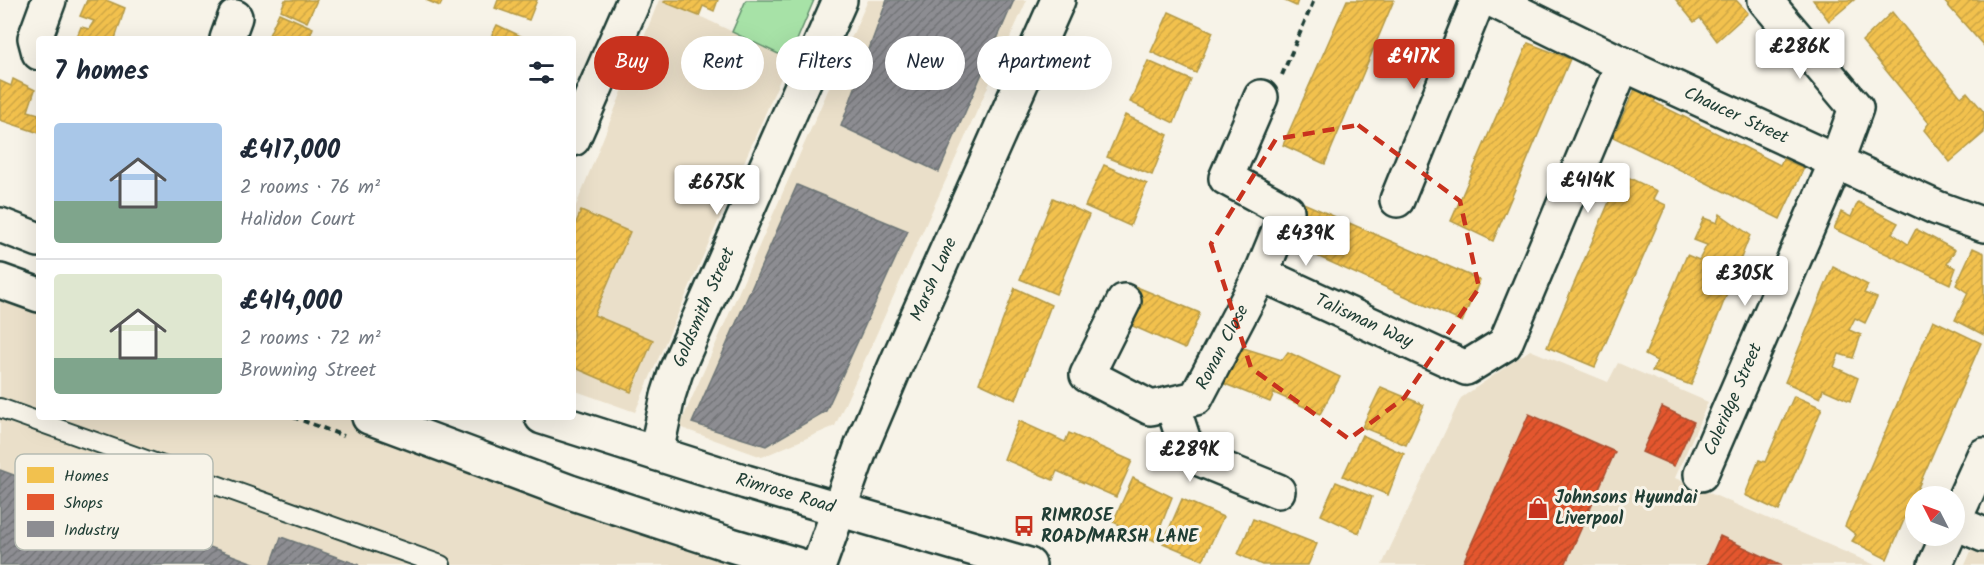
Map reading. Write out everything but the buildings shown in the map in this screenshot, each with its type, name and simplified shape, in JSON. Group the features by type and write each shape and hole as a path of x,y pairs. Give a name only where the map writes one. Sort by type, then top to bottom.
{"main road":[{"path":"36,42 35,38 49,0"},
{"path":"576,132 634,0"},
{"name":"Goldsmith Street","path":"656,453 668,396 676,371 840,0"},
{"name":"Marsh Lane","path":"819,565 838,509 895,366 1058,0"},
{"path":"1397,200 1478,0"},
{"name":"Chaucer Street","path":"1492,0 1623,64 1837,160 1937,208 1984,225"},
{"name":"Coleridge Street","path":"1701,474 1837,160 1856,108 1765,0"},
{"name":"Talisman Way","path":"1261,274 1466,368 1505,344 1623,64"},
{"path":"1261,97 1226,178 1287,211 1261,274"},
{"path":"0,225 36,239"},
{"name":"Ronan Close","path":"1124,301 1087,375 1151,408 1172,404 1196,398 1261,274"},
{"path":"0,281 36,294"},
{"path":"1172,404 1184,441 1202,460 1278,491"},
{"path":"377,420 570,492 798,565"},
{"name":"Rimrose Road","path":"552,420 838,509 1029,565"},
{"path":"1965,497 1984,455"},
{"path":"1965,526 1984,535"},
{"path":"1935,565 1944,546"}],"lane":[{"path":"0,408 129,454"},
{"path":"213,484 441,565"}],"path":[{"path":"1261,97 1281,76 1314,0"}],"highlighted area":[{"path":"1358,125 1460,201 1479,288 1404,398 1349,439 1251,368 1211,244 1276,139"}],"shaded area":[{"path":"659,0 666,0 741,36 681,36 681,90 764,90 764,47 776,53 776,89 635,412 576,391 576,206 623,90 669,90 669,36 644,36"},
{"path":"868,0 1027,0 1011,36 977,36 977,90 986,90 835,426 762,457 679,427 828,90 873,90 873,36 852,36"},
{"path":"0,281 36,294 36,420 378,420 798,565 0,565"},
{"path":"1530,350 1608,382 1618,363 1708,402 1675,478 1875,565 1382,565 1461,398"},
{"path":"1984,521 1984,565 1965,565"}],"green space":[{"path":"746,0 814,0 799,36 776,36 776,53 764,47 764,36 740,36 732,32"}],"place":[{"name":"Johnsons Hyundai Liverpool","path":"1538,508"},
{"name":"RIMROSE ROAD/MARSH LANE","path":"1024,526"}]}
